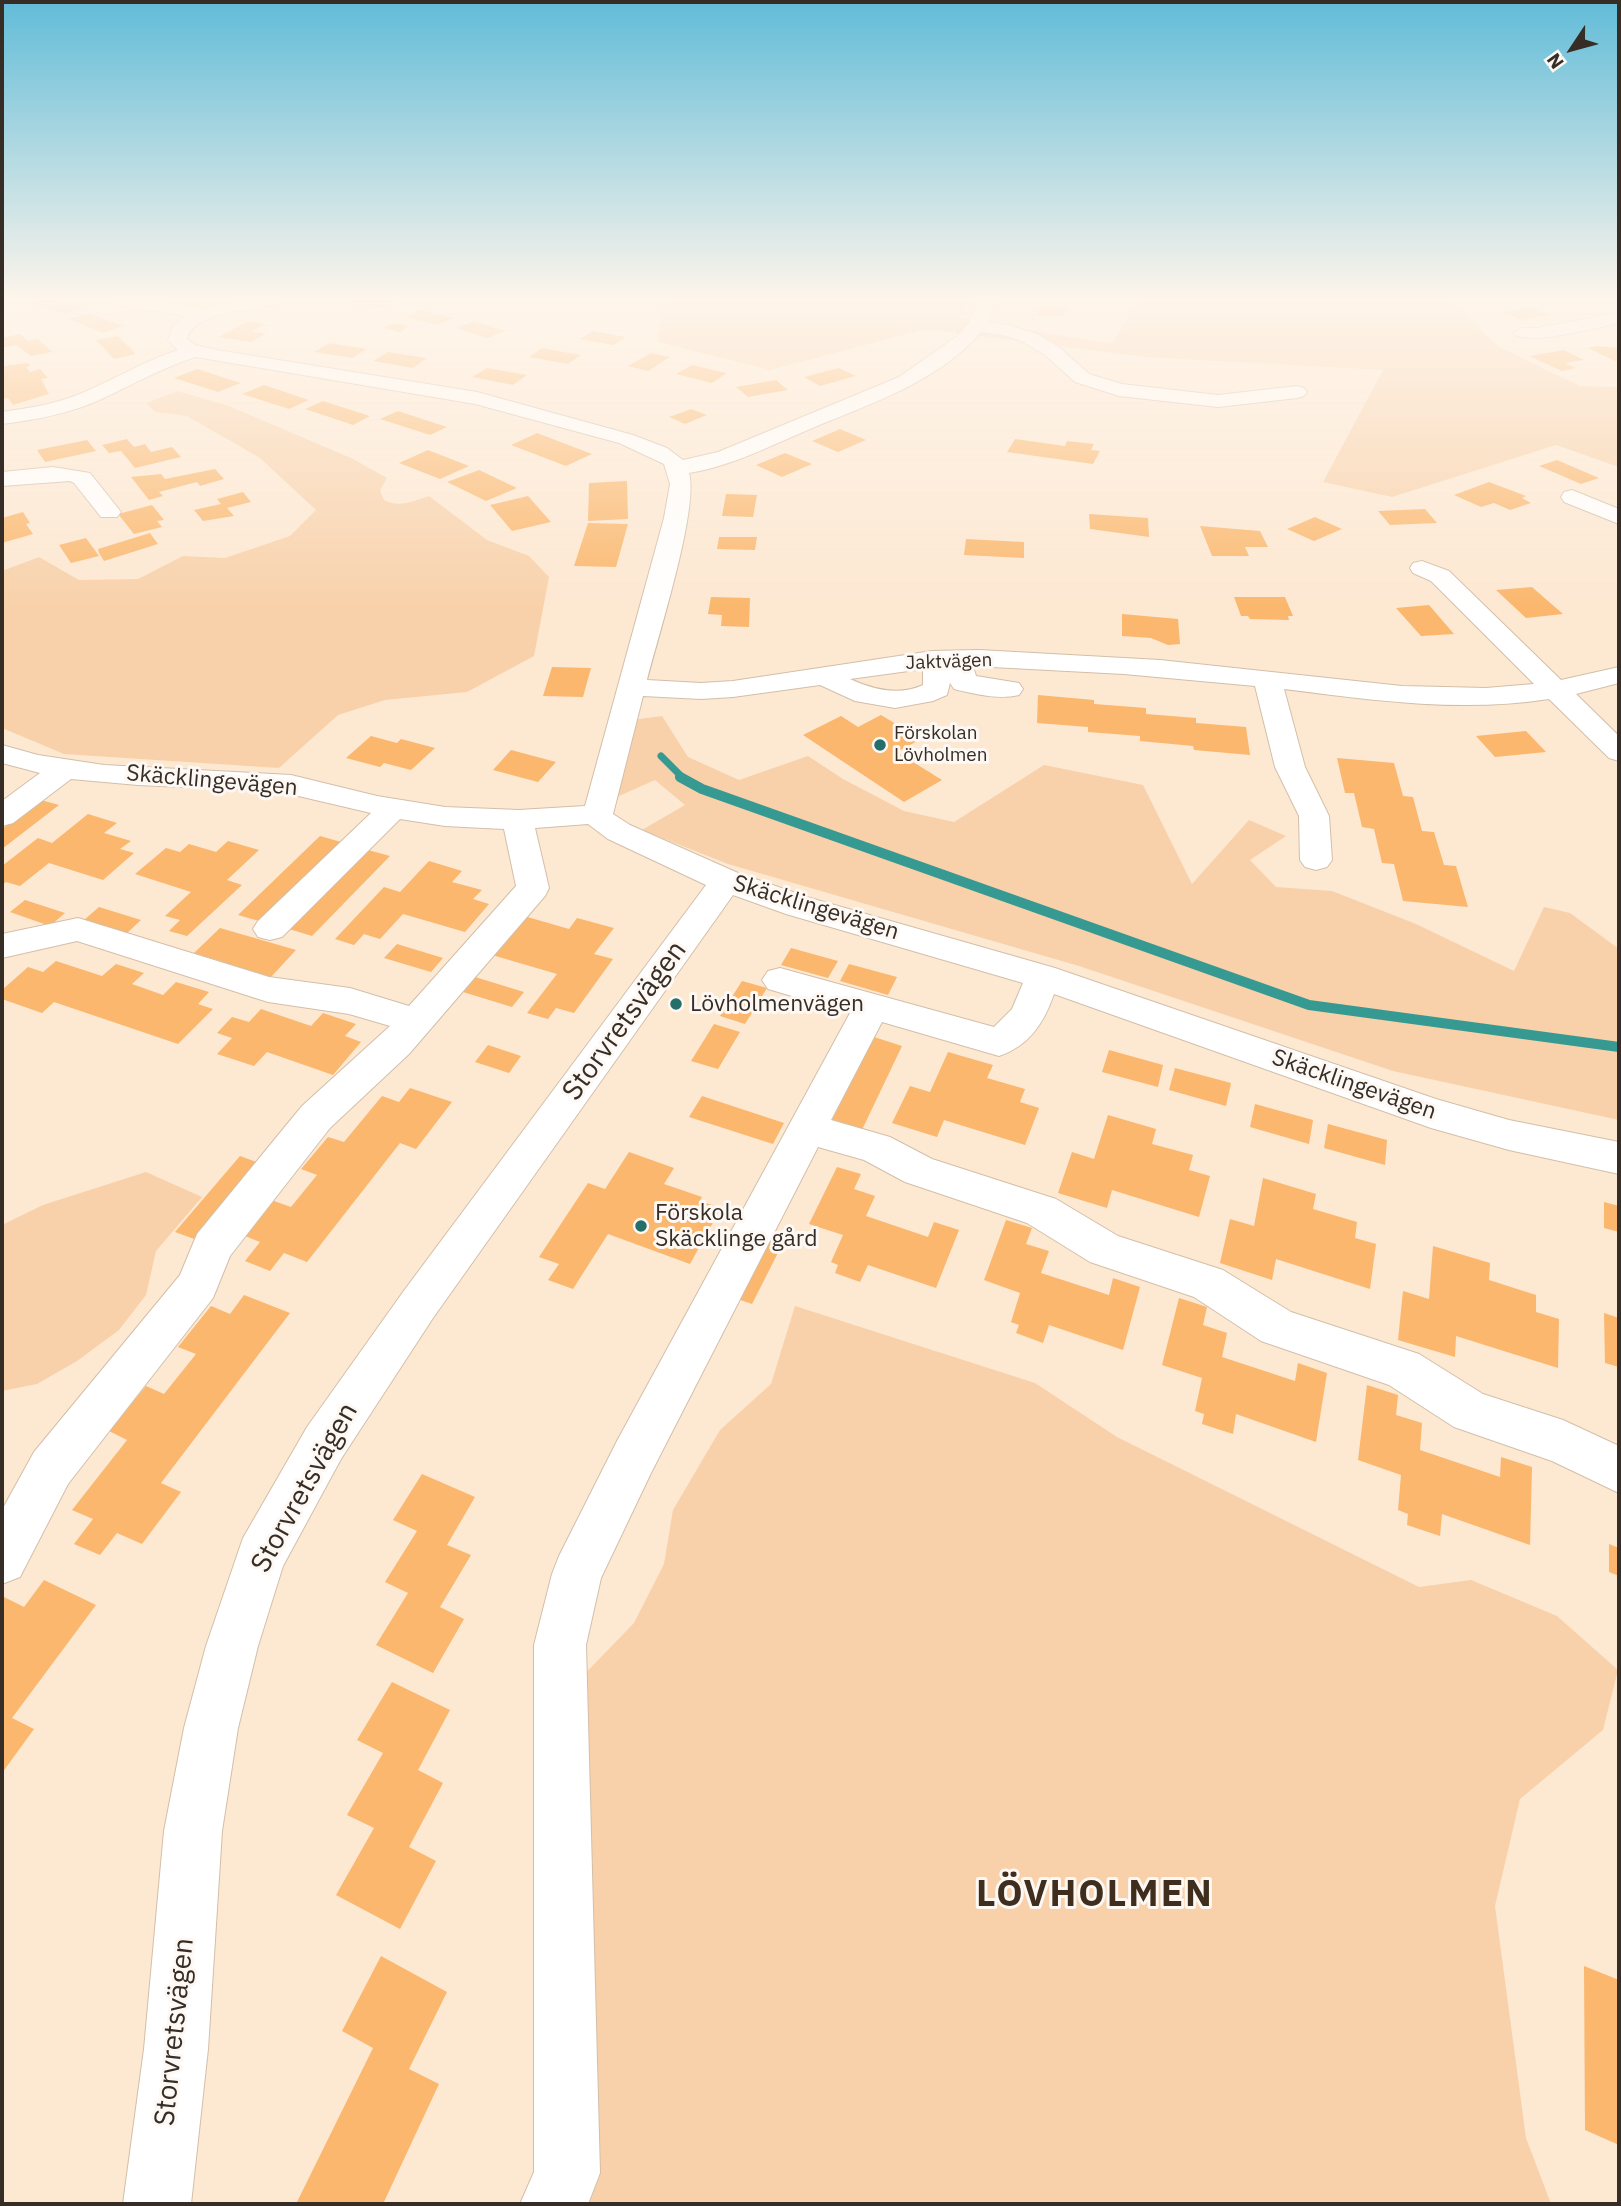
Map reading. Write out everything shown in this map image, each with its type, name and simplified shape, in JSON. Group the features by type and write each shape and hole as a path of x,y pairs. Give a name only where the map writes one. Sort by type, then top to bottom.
{"street":[{"path":"2,418 70,403"},
{"path":"501,403 642,444 672,460 681,474 680,501 633,687 617,734 597,814"},
{"path":"677,468 726,457 854,403"},
{"path":"2,479 54,474 76,475 82,478 109,512"},
{"path":"1572,497 1619,517"},
{"path":"1422,568 1440,576 1619,752"},
{"path":"633,687 733,690 825,676 840,687 869,698 914,697 937,689 936,667 945,659 964,683 1009,689"},
{"name":"Jaktvägen","path":"945,659 1069,663 1267,679 1377,693 1445,698 1516,697 1559,691 1619,675"},
{"path":"1267,679 1290,766 1314,816 1316,860"},
{"name":"Skäcklingevägen","path":"2,754 66,768 158,777 279,782 393,809 468,821 518,821 597,814 602,822 618,832 726,881 798,906 1043,977 1431,1113 1509,1135 1619,1158"},
{"path":"2,816 66,768"},
{"path":"270,929 393,809"},
{"path":"2,1559 51,1468 198,1285 212,1247 316,1117 396,1044 533,888 518,821"},
{"name":"Storvretsvägen","path":"157,2204 176,2049 193,1831 211,1728 232,1646 261,1556 324,1443 418,1305 726,881"},
{"path":"2,946 78,929 268,989 350,1001 416,1021"},
{"path":"780,979 999,1042 1016,1032 1026,1021 1043,977"},
{"path":"554,2204 567,2173 560,1645 577,1574 634,1457 872,1006"},
{"path":"807,1129 876,1148 919,1171 1041,1210 1105,1249 1208,1283 1277,1327 1403,1369 1470,1412 1563,1442 1619,1470"}],"shaded area":[{"path":"146,403 219,403 229,406 351,458 387,478 380,490 384,500 401,504 429,496 487,540 529,556 549,577 534,656 467,692 385,700 338,715 279,768 64,754 2,728 2,571 39,557 79,580 138,579 183,556 225,558 290,536 316,510 260,458 187,416 155,412"},
{"path":"1365,403 1619,403 1619,467 1556,445 1392,497 1323,482"},
{"path":"662,716 688,757 739,780 808,756 843,779 904,811 954,822 1044,765 1143,785 1192,884 1249,820 1286,836 1250,860 1276,887 1332,891 1416,924 1514,971 1544,907 1570,913 1619,949 1619,1120 1393,1071 1079,966 728,864 642,830 685,805 655,780 610,800 632,720"},
{"path":"146,1172 202,1197 156,1251 146,1295 119,1330 77,1361 37,1384 2,1391 2,1225 43,1205"},
{"path":"795,1306 1035,1383 1117,1437 1419,1587 1471,1580 1557,1616 1618,1670 1603,1730 1520,1799 1495,1906 1526,2138 1551,2204 580,2204 599,2149 572,1687 634,1623 664,1564 673,1510 720,1430 771,1384"}],"building":[{"path":"270,403 302,403 289,409"},
{"path":"319,403 329,403 370,416 353,425 305,409"},
{"path":"691,409 707,415 685,424 669,417"},
{"path":"398,411 447,427 430,435 380,419"},
{"path":"840,429 866,440 838,452 812,441"},
{"path":"537,433 592,454 566,466 511,445"},
{"path":"127,439 134,447 145,444 151,452 172,447 181,457 135,468 121,451 109,453 102,445"},
{"path":"1015,439 1065,446 1067,441 1094,444 1091,450 1100,451 1093,464 1007,452"},
{"path":"87,440 96,451 45,462 37,450"},
{"path":"428,450 469,466 440,479 399,463"},
{"path":"785,453 812,464 782,477 756,465"},
{"path":"1557,460 1599,478 1581,484 1539,466"},
{"path":"215,469 224,479 200,486 197,482 159,492 163,496 149,500 131,477 161,474 165,479"},
{"path":"479,470 517,488 486,501 447,482"},
{"path":"627,481 628,519 588,521 589,483"},
{"path":"1489,482 1526,496 1522,498 1531,503 1510,510 1494,503 1481,507 1454,495"},
{"path":"243,492 251,502 227,508 234,516 203,521 194,510 221,504 217,499"},
{"path":"726,494 757,495 753,517 722,516"},
{"path":"528,496 551,522 512,531 490,505"},
{"path":"152,505 164,520 157,521 162,527 134,534 118,514"},
{"path":"1425,509 1437,523 1390,525 1378,511"},
{"path":"23,512 30,523 26,524 33,534 2,543 2,518"},
{"path":"1089,514 1148,518 1149,537 1090,529"},
{"path":"1315,517 1342,529 1314,541 1287,529"},
{"path":"588,523 628,524 616,567 574,566"},
{"path":"1200,526 1260,531 1268,547 1245,547 1249,556 1212,556"},
{"path":"150,533 158,544 104,561 99,553 98,549"},
{"path":"719,537 757,537 755,550 717,549"},
{"path":"86,538 99,556 71,563 59,545"},
{"path":"966,539 1024,542 1024,558 964,555"},
{"path":"1532,587 1563,614 1526,618 1496,590"},
{"path":"711,597 750,598 749,627 721,626 722,615 708,614"},
{"path":"1234,597 1285,597 1293,616 1288,616 1289,620 1250,619 1248,616 1241,616"},
{"path":"1429,605 1454,634 1421,636 1396,608"},
{"path":"1122,614 1178,619 1180,644 1168,645 1151,638 1122,636"},
{"path":"552,667 591,668 583,697 543,696"},
{"path":"1038,695 1094,700 1094,704 1146,708 1146,714 1196,718 1196,723 1246,727 1250,755 1194,750 1193,746 1140,741 1140,736 1088,732 1088,727 1037,723"},
{"path":"881,715 921,739 897,752 942,780 904,802 803,735 841,716 858,727"},
{"path":"1526,731 1546,752 1495,757 1476,736"},
{"path":"371,736 397,743 401,739 435,748 411,770 384,763 380,767 346,758"},
{"path":"511,750 556,762 538,782 493,770"},
{"path":"1337,758 1394,763 1403,796 1413,797 1422,831 1434,832 1444,865 1456,866 1468,907 1403,901 1394,864 1382,863 1374,829 1362,827 1354,793 1345,793"},
{"path":"41,800 59,805 2,849 2,829"},
{"path":"88,814 117,823 104,833 131,841 120,849 134,853 103,880 49,863 20,886 6,882 2,885 2,866 38,838 52,843"},
{"path":"320,836 341,842 259,921 238,915"},
{"path":"228,841 259,850 227,880 242,885 187,936 169,931 180,920 165,916 191,892 135,874 166,848 180,852 189,844 216,852"},
{"path":"368,850 390,856 312,936 289,929"},
{"path":"429,861 462,871 452,882 482,890 473,899 489,904 465,932 403,914 380,939 364,934 354,945 335,939 384,887 400,892"},
{"path":"25,900 65,913 50,926 10,912"},
{"path":"99,907 141,920 126,934 84,920"},
{"path":"524,916 569,929 577,918 614,928 594,954 613,959 574,1013 556,1008 548,1019 527,1013 557,974 492,955"},
{"path":"220,928 296,950 271,977 194,953"},
{"path":"397,944 443,958 431,972 384,958"},
{"path":"791,948 838,961 828,978 781,965"},
{"path":"56,961 102,976 116,964 144,973 132,984 163,995 176,982 209,992 198,1004 213,1009 178,1044 54,1002 42,1013 2,999 2,990 28,967 43,972"},
{"path":"849,964 897,977 888,995 840,981"},
{"path":"475,977 524,992 512,1007 463,992"},
{"path":"742,981 767,988 745,1024 720,1016"},
{"path":"261,1009 311,1026 323,1013 356,1024 345,1036 361,1042 333,1075 267,1052 254,1066 217,1054 232,1038 217,1033 232,1017 249,1022"},
{"path":"714,1024 740,1032 718,1069 691,1061"},
{"path":"874,1037 902,1046 860,1134 830,1124"},
{"path":"488,1045 521,1056 509,1073 475,1062"},
{"path":"1109,1050 1163,1065 1158,1087 1102,1072"},
{"path":"948,1052 993,1065 987,1078 1025,1089 1020,1102 1039,1108 1025,1145 944,1120 937,1137 892,1123 910,1086 930,1092"},
{"path":"1175,1068 1231,1083 1226,1106 1169,1090"},
{"path":"410,1088 452,1102 416,1149 400,1143 307,1262 284,1253 270,1271 245,1261 260,1242 245,1236 274,1201 291,1207 317,1175 301,1169 328,1137 344,1142 382,1096 399,1102"},
{"path":"702,1096 784,1123 773,1144 689,1117"},
{"path":"1255,1104 1313,1120 1309,1144 1250,1127"},
{"path":"1108,1115 1156,1129 1152,1144 1193,1155 1189,1170 1210,1176 1199,1217 1112,1190 1107,1208 1058,1193 1072,1152 1094,1159"},
{"path":"1328,1124 1387,1140 1385,1165 1324,1148"},
{"path":"629,1152 674,1168 664,1184 702,1197 700,1201 721,1208 690,1264 608,1234 573,1289 548,1280 559,1264 539,1257 588,1183 605,1189"},
{"path":"240,1156 262,1164 197,1240 175,1232"},
{"path":"837,1167 861,1174 854,1189 875,1196 866,1216 928,1237 934,1222 959,1230 936,1288 868,1265 860,1282 835,1273 838,1265 831,1262 843,1235 809,1224"},
{"path":"1263,1178 1316,1194 1313,1209 1357,1222 1355,1238 1376,1244 1370,1289 1276,1259 1272,1280 1220,1263 1230,1219 1254,1226"},
{"path":"1604,1202 1619,1206 1619,1232 1604,1228"},
{"path":"1006,1220 1032,1228 1026,1244 1049,1251 1041,1273 1109,1295 1113,1278 1140,1287 1123,1350 1049,1325 1043,1343 1016,1333 1019,1325 1011,1322 1020,1293 984,1280"},
{"path":"761,1233 784,1241 752,1304 729,1296"},
{"path":"1433,1246 1490,1263 1489,1280 1536,1295 1536,1312 1559,1319 1558,1368 1456,1336 1455,1357 1398,1340 1403,1291 1429,1299"},
{"path":"244,1295 290,1313 161,1483 181,1492 142,1544 117,1533 100,1555 74,1544 93,1519 72,1510 127,1440 109,1431 146,1386 164,1394 196,1354 178,1347 211,1306 230,1314"},
{"path":"1179,1298 1207,1307 1203,1325 1227,1333 1222,1357 1295,1381 1298,1363 1327,1373 1316,1442 1236,1414 1233,1434 1202,1424 1204,1414 1195,1411 1202,1378 1162,1365"},
{"path":"1604,1313 1619,1318 1619,1367 1605,1363"},
{"path":"1367,1385 1398,1395 1396,1415 1422,1423 1420,1450 1500,1477 1501,1457 1532,1467 1530,1545 1442,1514 1440,1536 1407,1525 1408,1514 1398,1510 1401,1475 1358,1460"},
{"path":"422,1474 475,1497 447,1545 471,1555 440,1607 464,1619 433,1673 376,1645 408,1593 385,1582 417,1531 393,1520"},
{"path":"1609,1544 1619,1548 1619,1576 1609,1572"},
{"path":"44,1580 96,1605 12,1718 34,1729 2,1773 2,1600 4,1597 24,1607"},
{"path":"392,1682 450,1710 418,1770 443,1783 409,1847 436,1861 400,1929 336,1895 374,1828 347,1815 383,1753 357,1740"},
{"path":"381,1956 447,1992 409,2069 439,2084 383,2204 296,2204 373,2048 342,2031"},
{"path":"1584,1966 1619,1980 1619,2145 1585,2130"}],"waterway":[{"path":"661,756 683,778"},
{"path":"680,777 702,789 1309,1005 1619,1047"}],"place":[{"name":"Förskolan Lövholmen","path":"880,745"},
{"name":"Lövholmenvägen","path":"676,1004"},
{"name":"Förskola Skäcklinge gård","path":"641,1226"}],"district":[{"name":"LÖVHOLMEN","path":"1095,1895"}]}
